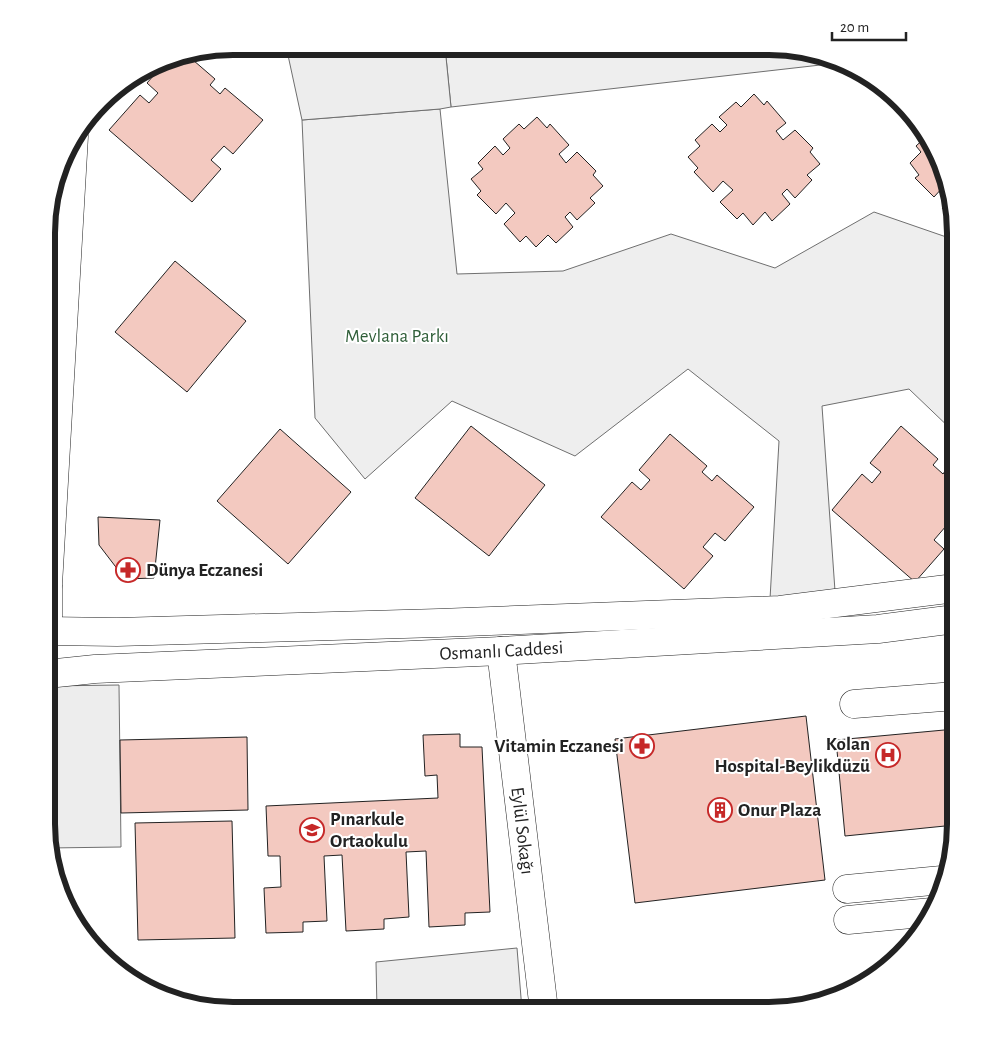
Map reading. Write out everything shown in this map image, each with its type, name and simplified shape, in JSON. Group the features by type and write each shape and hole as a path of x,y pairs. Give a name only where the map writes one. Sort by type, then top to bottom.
{"main road":[{"path":"55,466 73,154"},
{"name":"Osmanlı Caddesi","path":"55,631 117,632 770,611 947,589"},
{"name":"Osmanlı Caddesi","path":"55,673 105,669 501,651 878,628 947,620"},
{"path":"55,644 55,660"},
{"name":"Eylül Sokağı","path":"501,651 543,1002"},
{"path":"854,704 947,697"},
{"path":"847,889 938,880"},
{"path":"848,920 923,913"}],"green space":[{"path":"446,55 780,55 803,58 827,64 451,107"},
{"name":"Mevlana Parkı","path":"440,109 457,274 563,271 671,234 775,268 874,212 947,237 947,425 909,389 822,406 835,591 770,599 779,441 688,369 575,456 452,401 365,479 315,418 302,120"}],"shaded area":[{"path":"288,55 446,55 451,107 302,120"},
{"path":"119,685 121,847 57,848 55,835 55,686"},
{"path":"517,948 521,1002 377,1002 376,962"}],"building":[{"path":"193,60 215,79 210,85 220,94 225,88 263,120 233,154 224,146 211,160 221,169 192,202 109,130 140,95 149,103 158,93 147,83 157,72"},
{"path":"754,94 764,105 767,101 786,123 776,131 783,140 795,130 813,148 810,152 820,164 807,175 812,180 795,198 787,189 782,194 790,204 772,221 765,212 753,225 743,213 737,219 720,202 733,190 723,181 713,192 694,172 698,168 688,157 700,146 695,140 712,124 720,132 727,125 719,117 736,102 741,107"},
{"path":"537,117 547,128 550,124 569,145 559,154 566,163 577,152 596,171 593,175 603,186 590,198 595,203 577,220 570,212 565,217 573,227 556,243 548,235 536,247 526,236 520,242 504,224 515,213 506,203 496,214 477,195 481,191 471,179 483,169 478,163 495,146 503,155 510,148 503,139 519,124 524,129"},
{"path":"921,141 938,176 941,189 934,197 915,178 919,175 910,163 921,152 916,146"},
{"path":"175,261 246,321 187,392 115,332"},
{"path":"471,426 545,485 489,556 415,498"},
{"path":"901,426 938,459 933,465 943,474 947,468 947,527 934,540 944,549 915,582 832,510 862,474 872,483 881,472 870,463"},
{"path":"280,429 351,492 288,564 217,501"},
{"path":"670,434 707,466 702,472 712,481 717,475 754,507 725,541 715,533 703,547 713,556 684,589 601,517 632,482 641,490 650,480 639,470"},
{"path":"98,517 160,520 154,578 125,579 99,545"},
{"name":"Onur Plaza","path":"806,716 825,880 635,903 615,739"},
{"path":"947,730 947,826 845,836 836,740"},
{"path":"460,734 460,747 482,747 490,912 465,913 465,925 429,927 426,851 406,852 409,917 384,919 384,929 346,931 342,855 324,856 327,921 303,922 303,932 266,933 264,888 281,887 280,856 268,856 266,806 438,798 437,775 425,776 423,735"},
{"path":"247,737 248,810 121,813 120,740"},
{"path":"232,821 235,938 138,940 135,823"}],"place":[{"name":"Dünya Eczanesi","path":"128,570"},
{"name":"Vitamin Eczanesi","path":"642,746"},
{"name":"Kolan Hospital-Beylikdüzü","path":"888,755"},
{"name":"Onur Plaza","path":"720,810"},
{"name":"Pınarkule Ortaokulu","path":"312,830"}]}
